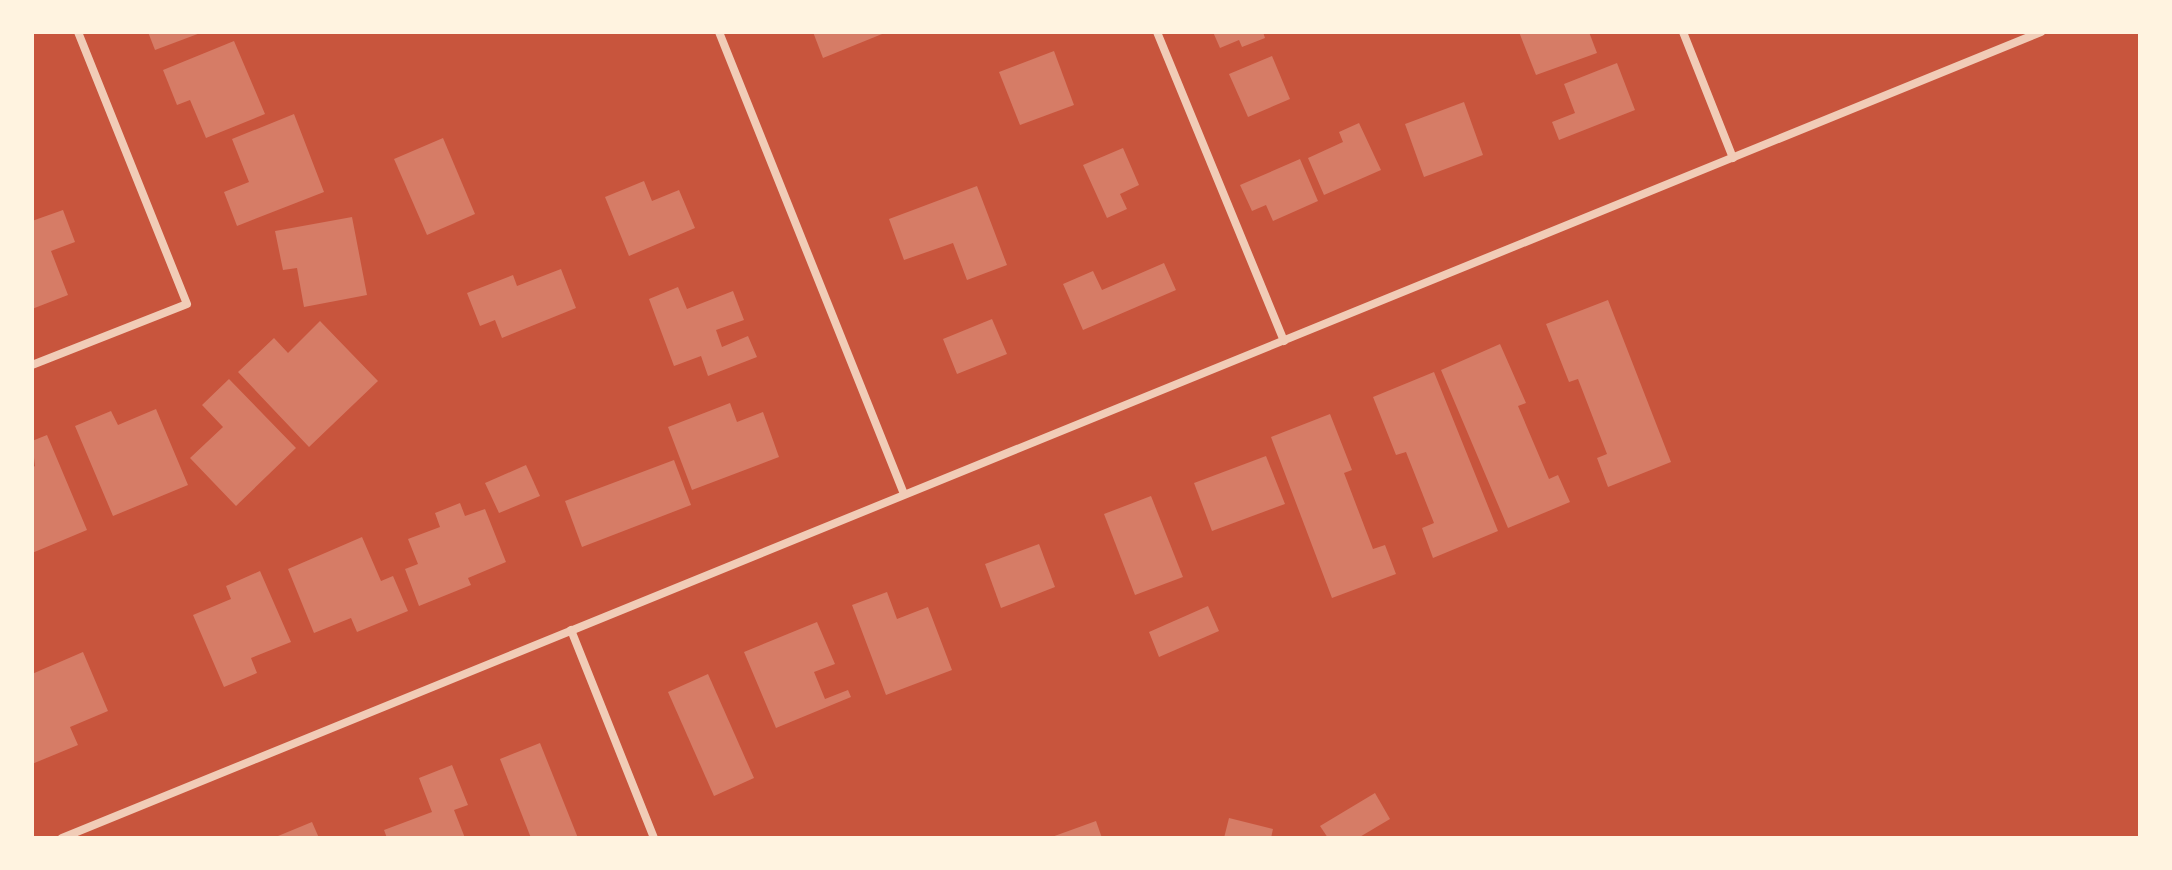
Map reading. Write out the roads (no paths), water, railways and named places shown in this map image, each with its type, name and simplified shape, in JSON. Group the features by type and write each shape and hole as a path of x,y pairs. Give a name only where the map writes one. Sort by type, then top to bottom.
{"street":[{"path":"32,365 187,304 78,32"},
{"path":"719,32 904,494"},
{"path":"1157,32 1284,341"},
{"path":"1683,32 1733,158"},
{"path":"62,838 2041,32"},
{"path":"571,630 654,838"}]}
